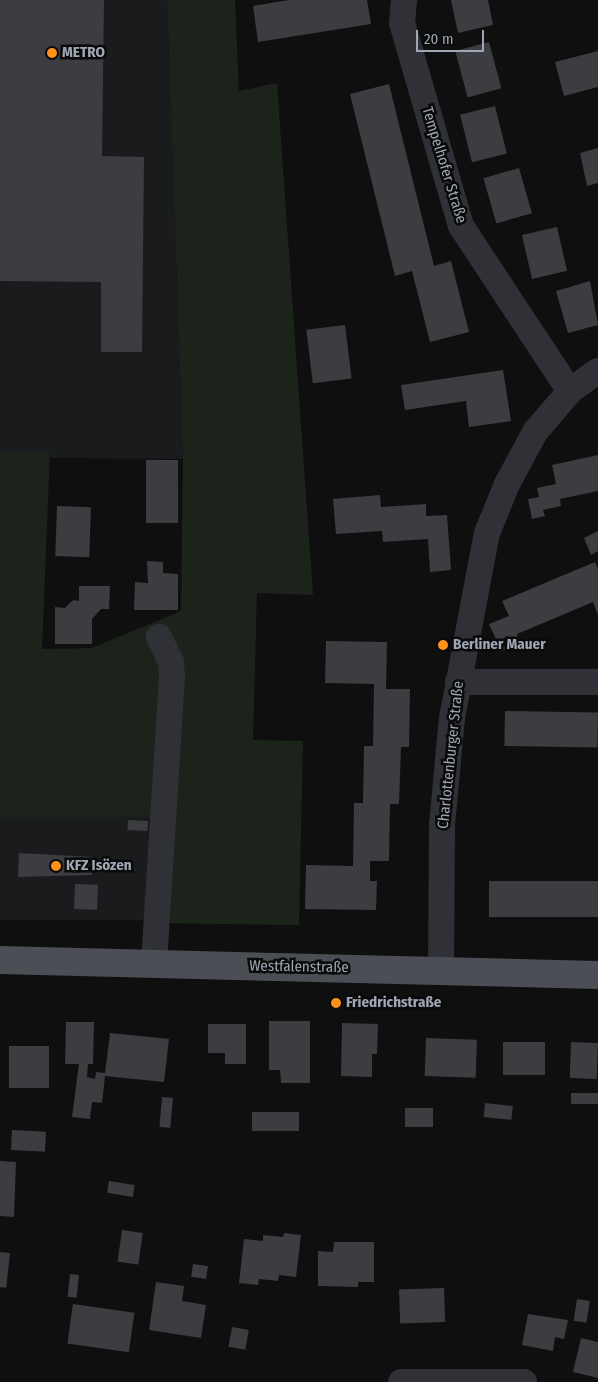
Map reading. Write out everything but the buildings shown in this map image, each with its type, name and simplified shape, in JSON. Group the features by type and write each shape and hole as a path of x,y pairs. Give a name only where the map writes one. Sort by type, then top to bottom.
{"main road":[{"name":"Westfalenstraße","path":"0,960 598,975"}],"street":[{"name":"Tempelhofer Straße","path":"404,0 402,23 461,226 570,391"},
{"name":"Charlottenburger Straße","path":"441,971 442,824 458,682 488,533 507,484 535,432 570,391 598,372"},
{"path":"154,964 172,679 171,662 159,637"},
{"path":"458,682 598,682"},
{"path":"401,1382 524,1382"}],"shaded area":[{"path":"0,0 167,0 183,459 50,458 50,452 0,452"},
{"path":"167,0 235,0 239,91 277,83 313,595 257,593 253,740 303,741 299,925 150,923 152,817 0,817 0,452 50,452 42,649 92,648 181,611 183,459"},
{"path":"0,817 152,817 152,920 0,920"}],"place":[{"name":"METRO","path":"52,53"},
{"name":"Berliner Mauer","path":"443,645"},
{"name":"KFZ Isözen","path":"56,866"},
{"name":"Friedrichstraße","path":"336,1003"}]}
